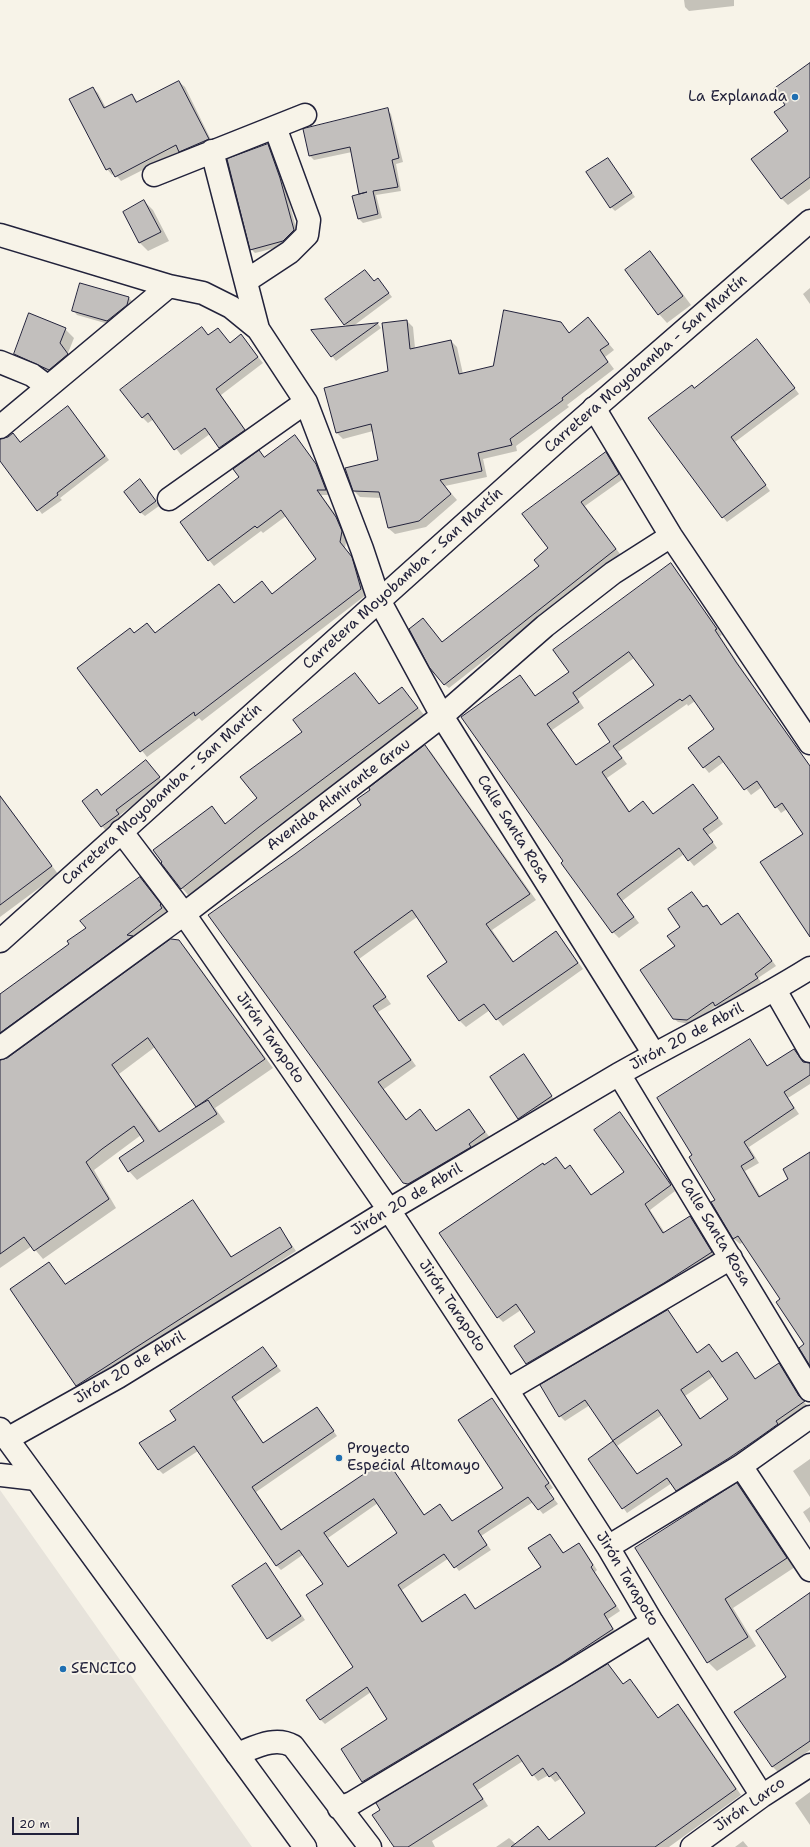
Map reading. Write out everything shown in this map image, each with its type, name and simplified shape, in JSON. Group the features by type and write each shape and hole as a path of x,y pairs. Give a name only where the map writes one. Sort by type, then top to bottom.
{"main road":[{"path":"154,175 305,115"},
{"path":"246,280 290,252 306,235 309,220 275,126"},
{"path":"212,151 258,329"},
{"name":"Carretera Moyobamba - San Martín","path":"0,941 594,408 810,221"},
{"path":"0,235 169,286 203,293 231,308 258,329"},
{"path":"0,427 169,286"},
{"name":"Calle Santa Rosa","path":"258,329 306,402 359,542 379,600 442,716 654,1054"},
{"path":"0,362 32,375 48,387"},
{"path":"169,499 306,402"},
{"path":"594,408 672,536 810,743"},
{"name":"Avenida Almirante Grau","path":"0,1048 184,914 442,716 552,622 613,574 672,536"},
{"name":"Jirón Tarapoto","path":"121,831 184,914 389,1210 508,1390 608,1547 652,1622 762,1796"},
{"name":"Jirón 20 de Abril","path":"3,1434 118,1377 389,1210 619,1074 775,990 810,968"},
{"path":"775,990 810,1051"},
{"name":"Calle Santa Rosa","path":"619,1074 810,1390"},
{"path":"508,1390 731,1258"},
{"path":"608,1547 741,1466 810,1417"},
{"path":"3,1434 305,1847"},
{"path":"741,1466 810,1570"},
{"path":"0,1475 36,1479"},
{"path":"339,1808 352,1804 652,1622"},
{"path":"237,1754 271,1742 286,1742 293,1746 370,1847"},
{"name":"Jirón Larco","path":"692,1847 762,1796 810,1765"}],"shaded area":[{"name":"SENCICO","path":"0,1490 252,1847 0,1847"}],"building":[{"path":"810,63 810,177 781,199 751,159 788,131 774,112 785,105 774,89"},
{"path":"179,81 209,139 179,152 176,145 115,177 110,168 106,170 69,99 93,87 104,108 132,94 136,102"},
{"path":"388,108 399,158 392,160 398,187 373,191 378,214 358,219 352,196 367,192 359,194 350,147 309,156 303,129"},
{"path":"268,144 280,178 294,230 283,241 250,250 227,159"},
{"path":"608,158 632,193 610,208 586,172"},
{"path":"144,200 161,232 139,243 123,212"},
{"path":"650,251 683,296 658,315 625,270"},
{"path":"365,270 374,281 378,278 389,293 344,325 325,299"},
{"path":"80,283 129,297 127,305 107,321 72,311"},
{"path":"504,310 561,322 569,333 588,317 609,344 600,350 608,362 562,398 563,400 510,439 512,445 478,453 482,471 440,480 451,494 419,521 388,528 379,492 353,491 345,468 378,460 371,424 336,433 324,388 388,371 382,323 407,320 410,349 451,340 459,374 493,366"},
{"path":"29,313 66,328 60,343 68,354 49,370 14,354"},
{"path":"378,323 331,357 311,330"},
{"path":"202,327 208,335 218,328 230,343 241,334 258,357 216,389 245,430 219,448 205,428 174,450 148,413 142,418 120,390"},
{"path":"757,339 795,388 731,437 766,485 722,518 648,418 692,385 694,388"},
{"path":"68,406 105,456 57,493 58,495 37,511 0,461 0,439 8,437 13,433 20,442"},
{"path":"295,435 316,464 326,490 317,490 336,517 342,531 340,542 352,557 361,589 195,716 194,712 140,752 77,668 130,628 134,633 147,623 155,633 219,584 234,603 262,581 272,594 316,559 281,510 257,528 255,526 208,561 180,522 239,477 233,469 259,450 264,457"},
{"path":"606,452 619,474 581,502 616,549 444,685 429,667 409,629 423,618 442,642 539,566 534,560 548,548 522,514"},
{"path":"140,479 156,501 140,513 124,492"},
{"path":"671,563 717,629 715,630 736,662 810,766 810,937 760,862 803,834 782,803 775,808 757,781 744,790 719,756 703,768 688,748 714,729 690,695 682,701 680,699 613,746 622,758 602,772 629,812 643,801 653,814 693,784 718,818 703,829 713,842 688,861 679,848 617,894 634,917 612,933 561,863 563,861 461,717 520,675 535,696 569,672 553,650","holes":["629,652 654,685 598,724 610,742 576,765 547,724 579,702 573,693"]},
{"path":"355,673 379,704 402,687 418,708 259,827 181,889 153,850 212,806 225,824 257,798 240,777 302,732 293,720"},
{"path":"425,745 530,894 486,924 513,962 556,931 578,963 496,1020 484,1004 459,1021 427,976 447,962 412,910 354,952 386,997 373,1006 411,1060 378,1082 406,1120 420,1109 436,1131 469,1109 485,1132 469,1144 471,1147 408,1184 403,1183 208,915 295,854 361,805 357,799"},
{"path":"146,760 160,777 116,810 119,814 101,827 82,801 97,789 101,795"},
{"path":"0,796 52,866 0,905"},
{"path":"140,877 161,904 160,905 162,908 127,935 133,936 0,1033 0,994 69,944 67,941 86,928 80,921"},
{"path":"692,892 703,907 707,905 721,925 738,913 772,961 755,974 758,978 715,1006 713,1002 687,1020 673,1019 640,970 675,946 667,936 680,927 668,909"},
{"path":"171,939 179,940 265,1059 196,1107 208,1100 217,1114 128,1172 119,1158 144,1141 134,1126 102,1149 86,1162 109,1199 34,1251 24,1237 0,1254 0,1060 7,1058","holes":["148,1038 196,1107 159,1132 112,1065"]},
{"path":"750,1039 767,1066 794,1049 803,1062 810,1063 810,1075 784,1092 794,1108 744,1142 754,1158 741,1166 759,1197 788,1179 783,1169 810,1152 810,1366 799,1348 804,1344 776,1302 780,1299 738,1236 733,1239 711,1202 715,1200 689,1157 692,1155 657,1098"},
{"path":"524,1054 552,1096 518,1119 490,1077"},
{"path":"620,1112 671,1185 645,1204 663,1233 690,1216 712,1252 664,1283 526,1364 514,1346 535,1332 516,1304 497,1318 439,1233 543,1163 544,1165 556,1157 565,1169 570,1165 591,1195 624,1172 594,1130"},
{"path":"193,1200 231,1257 280,1227 292,1247 76,1386 10,1289 49,1262 65,1284"},
{"path":"668,1310 697,1353 709,1344 722,1362 737,1352 755,1379 779,1363 799,1396 805,1401 776,1421 778,1424 757,1439 676,1491 667,1478 622,1509 588,1459 613,1441 585,1400 559,1417 540,1385","holes":["709,1371 728,1399 700,1419 681,1390","658,1410 682,1445 637,1474 613,1441"]},
{"path":"263,1347 277,1366 232,1397 263,1443 317,1407 334,1431 252,1487 281,1530 386,1459 424,1515 440,1504 452,1521 503,1488 458,1420 492,1398 549,1483 545,1486 554,1499 538,1510 528,1497 478,1531 487,1545 454,1568 444,1554 398,1585 422,1622 465,1594 475,1609 541,1567 528,1548 550,1534 563,1553 579,1543 593,1565 591,1567 616,1606 604,1614 613,1629 560,1664 362,1782 341,1749 387,1719 367,1687 320,1720 306,1700 353,1667 306,1595 323,1584 299,1550 276,1566 194,1446 158,1470 139,1443 176,1420 170,1411","holes":["374,1499 397,1533 348,1567 324,1533"]},
{"path":"737,1483 787,1558 725,1599 748,1637 707,1663 635,1548"},
{"path":"266,1563 301,1616 267,1639 232,1586"},
{"path":"810,1593 810,1741 772,1767 734,1712 786,1677 756,1631"},
{"path":"608,1664 623,1684 630,1679 658,1718 678,1704 736,1789 655,1847 511,1847 538,1826 549,1840 585,1813 556,1772 549,1777 543,1768 532,1776 518,1755 473,1784 483,1799 408,1847 394,1847 372,1815 380,1810 376,1803"}],"place":[{"name":"La Explanada","path":"795,97"},
{"name":"Proyecto Especial Altomayo","path":"339,1458"},
{"name":"SENCICO","path":"63,1669"}]}
